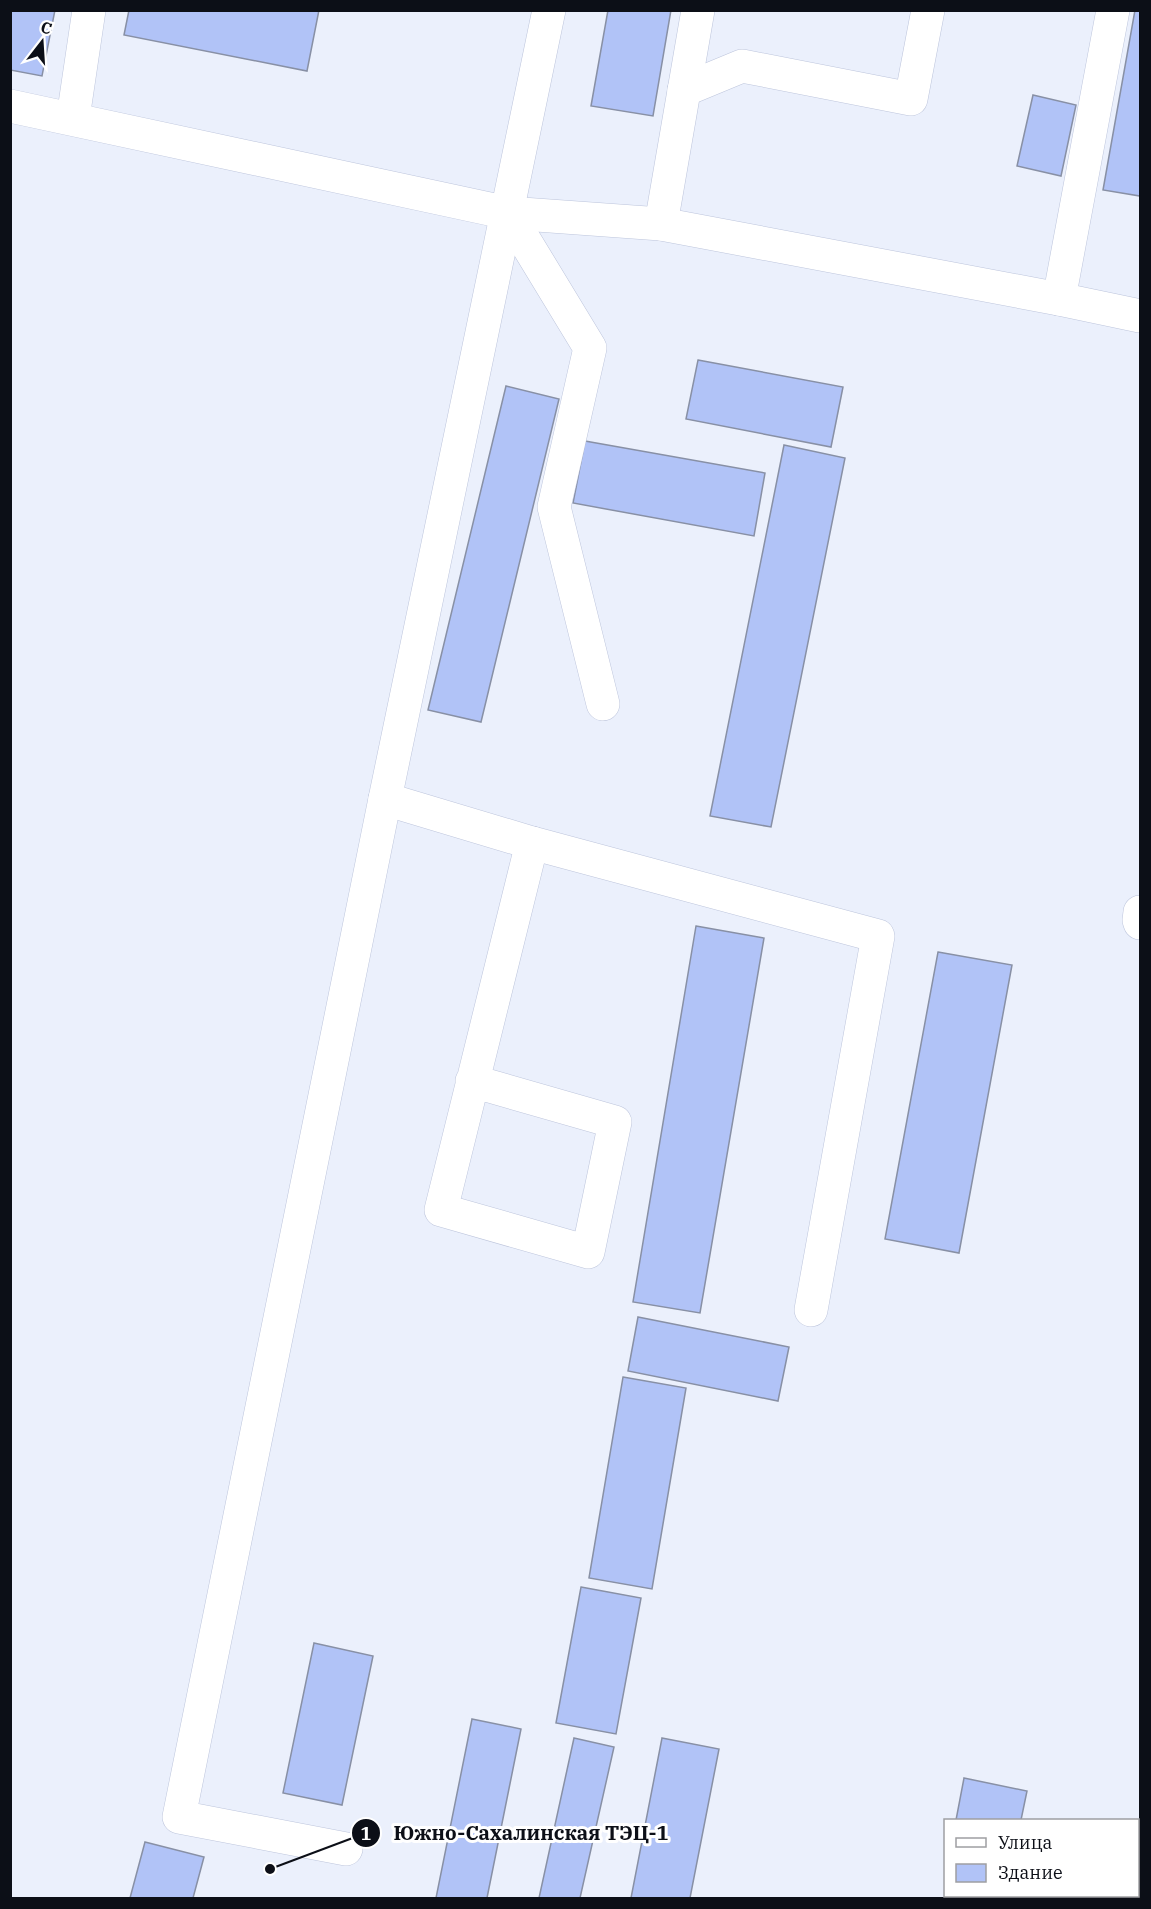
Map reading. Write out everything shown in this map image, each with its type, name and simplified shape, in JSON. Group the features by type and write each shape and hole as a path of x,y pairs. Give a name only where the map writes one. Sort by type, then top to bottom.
{"lane":[{"path":"74,118 89,10"},
{"path":"346,1849 179,1817 385,799 549,10"},
{"path":"661,224 698,10"},
{"path":"684,90 742,66 911,99 928,10"},
{"path":"1059,299 1113,10"},
{"path":"10,106 508,213 661,224 1140,316"},
{"path":"508,213 590,348 554,507 603,704"},
{"path":"385,799 531,843 878,936 811,1310"},
{"path":"472,1082 615,1122 588,1252 441,1210 472,1082 531,843"},
{"path":"1140,912 1140,923"}],"shaded area":[{"path":"11,11 1140,11 1140,1898 11,1898"}],"building":[{"path":"10,10 55,10 42,76 10,70"},
{"path":"129,10 319,10 307,71 124,35"},
{"path":"608,10 671,10 653,116 591,106"},
{"path":"1135,10 1140,10 1140,196 1103,190"},
{"path":"1033,95 1076,105 1061,176 1017,166"},
{"path":"698,360 843,387 831,447 686,419"},
{"path":"506,386 559,399 481,722 428,710"},
{"path":"585,441 765,473 754,536 573,503"},
{"path":"784,445 845,458 771,827 710,816"},
{"path":"696,926 764,938 700,1313 633,1302"},
{"path":"938,952 1012,965 959,1253 885,1239"},
{"path":"638,1317 789,1347 778,1401 628,1371"},
{"path":"623,1377 686,1388 652,1589 589,1578"},
{"path":"581,1587 641,1598 616,1734 556,1723"},
{"path":"314,1643 373,1656 342,1805 283,1793"},
{"path":"472,1719 521,1729 487,1898 436,1898"},
{"path":"574,1738 614,1747 580,1898 539,1898"},
{"path":"662,1738 719,1749 690,1898 631,1898"},
{"path":"964,1778 1027,1791 1021,1819 956,1819"},
{"path":"1140,1821 1140,1898 1125,1898 1139,1897"},
{"path":"145,1842 204,1857 193,1898 130,1898"},
{"path":"980,1897 1006,1897 1006,1898"}],"place":[{"name":"Южно-Сахалинская ТЭЦ-1","path":"270,1869"}]}
